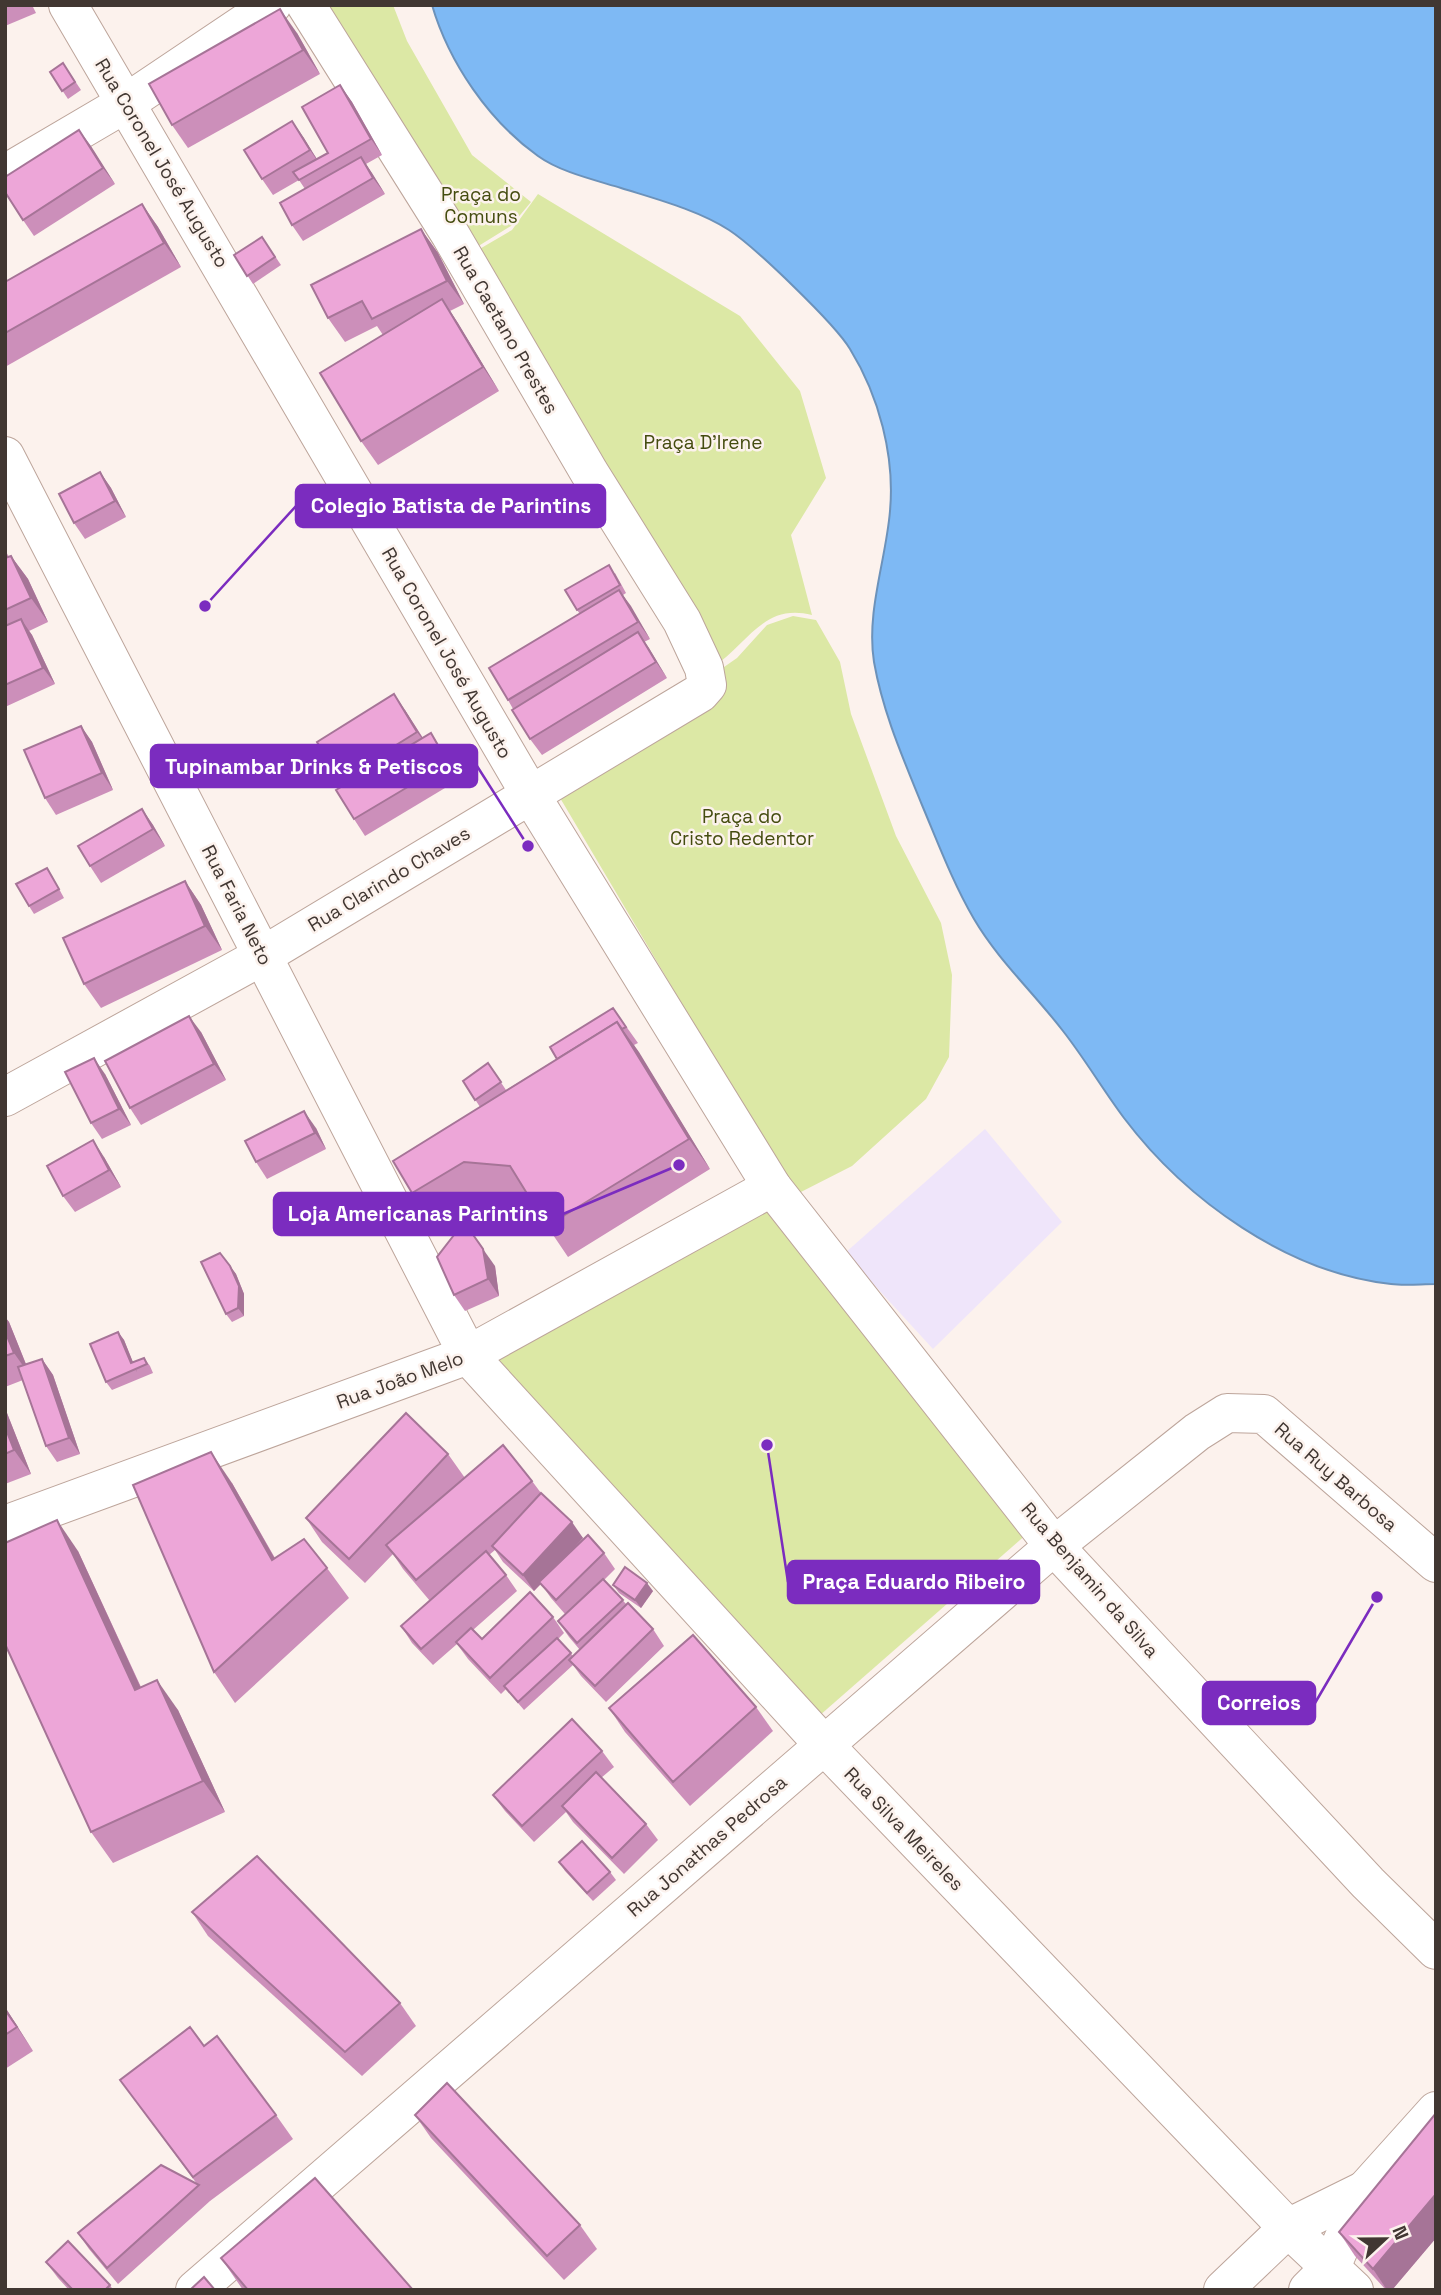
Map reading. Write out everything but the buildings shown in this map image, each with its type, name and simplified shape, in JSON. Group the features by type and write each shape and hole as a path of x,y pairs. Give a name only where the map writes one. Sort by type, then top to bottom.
{"street":[{"name":"Rua Coronel José Augusto","path":"68,5 530,794 772,1187"},
{"path":"5,174 126,103 272,5"},
{"name":"Rua Caetano Prestes","path":"306,5 450,233 582,461 682,621"},
{"name":"Rua Faria Neto","path":"5,456 468,1355"},
{"name":"Rua Clarindo Chaves","path":"5,1097 264,955 704,688 704,668 682,621"},
{"name":"Rua João Melo","path":"5,1525 468,1355 772,1187"},
{"name":"Rua Benjamin da Silva","path":"772,1187 1054,1546 1368,1883 1436,1950"},
{"name":"Rua Silva Meireles","path":"468,1355 824,1745 1288,2228 1331,2282"},
{"name":"Rua Jonathas Pedrosa","path":"195,2290 1054,1546 1197,1432 1227,1413"},
{"name":"Rua Ruy Barbosa","path":"1227,1413 1264,1415 1436,1563"},
{"path":"1331,2282 1365,2190 1436,2111"},
{"path":"1223,2290 1288,2228 1365,2190"}],"shaded area":[{"path":"985,1129 1062,1222 933,1349 845,1253"}],"green space":[{"name":"Praça do Comuns","path":"318,5 393,5 407,41 472,155 531,202 511,226 472,250"},
{"name":"Praça D'Irene","path":"538,194 740,316 800,391 826,478 791,535 812,615 795,613 769,620 713,667 471,254 512,230"},
{"name":"Praça do Cristo Redentor","path":"793,616 816,620 840,662 851,714 896,836 941,923 952,975 949,1057 926,1099 852,1166 795,1195 553,786 737,658 767,625"},
{"path":"769,1205 1028,1533 819,1716 496,1358"}],"water":[{"path":"432,5 1436,5 1436,1284 1396,1285 1352,1277 1315,1265 1278,1248 1242,1228 1177,1177 1124,1118 1071,1042 994,948 974,919 946,863 894,735 878,681 872,643 874,605 890,511 890,469 877,406 850,349 794,286 729,230 676,206 557,167 520,142 487,108 460,69 439,27"}],"place":[{"name":"Colegio Batista de Parintins","path":"205,606"},
{"name":"Tupinambar Drinks & Petiscos","path":"528,846"},
{"name":"Loja Americanas Parintins","path":"679,1165"},
{"name":"Praça Eduardo Ribeiro","path":"767,1445"},
{"name":"Correios","path":"1377,1597"}]}
